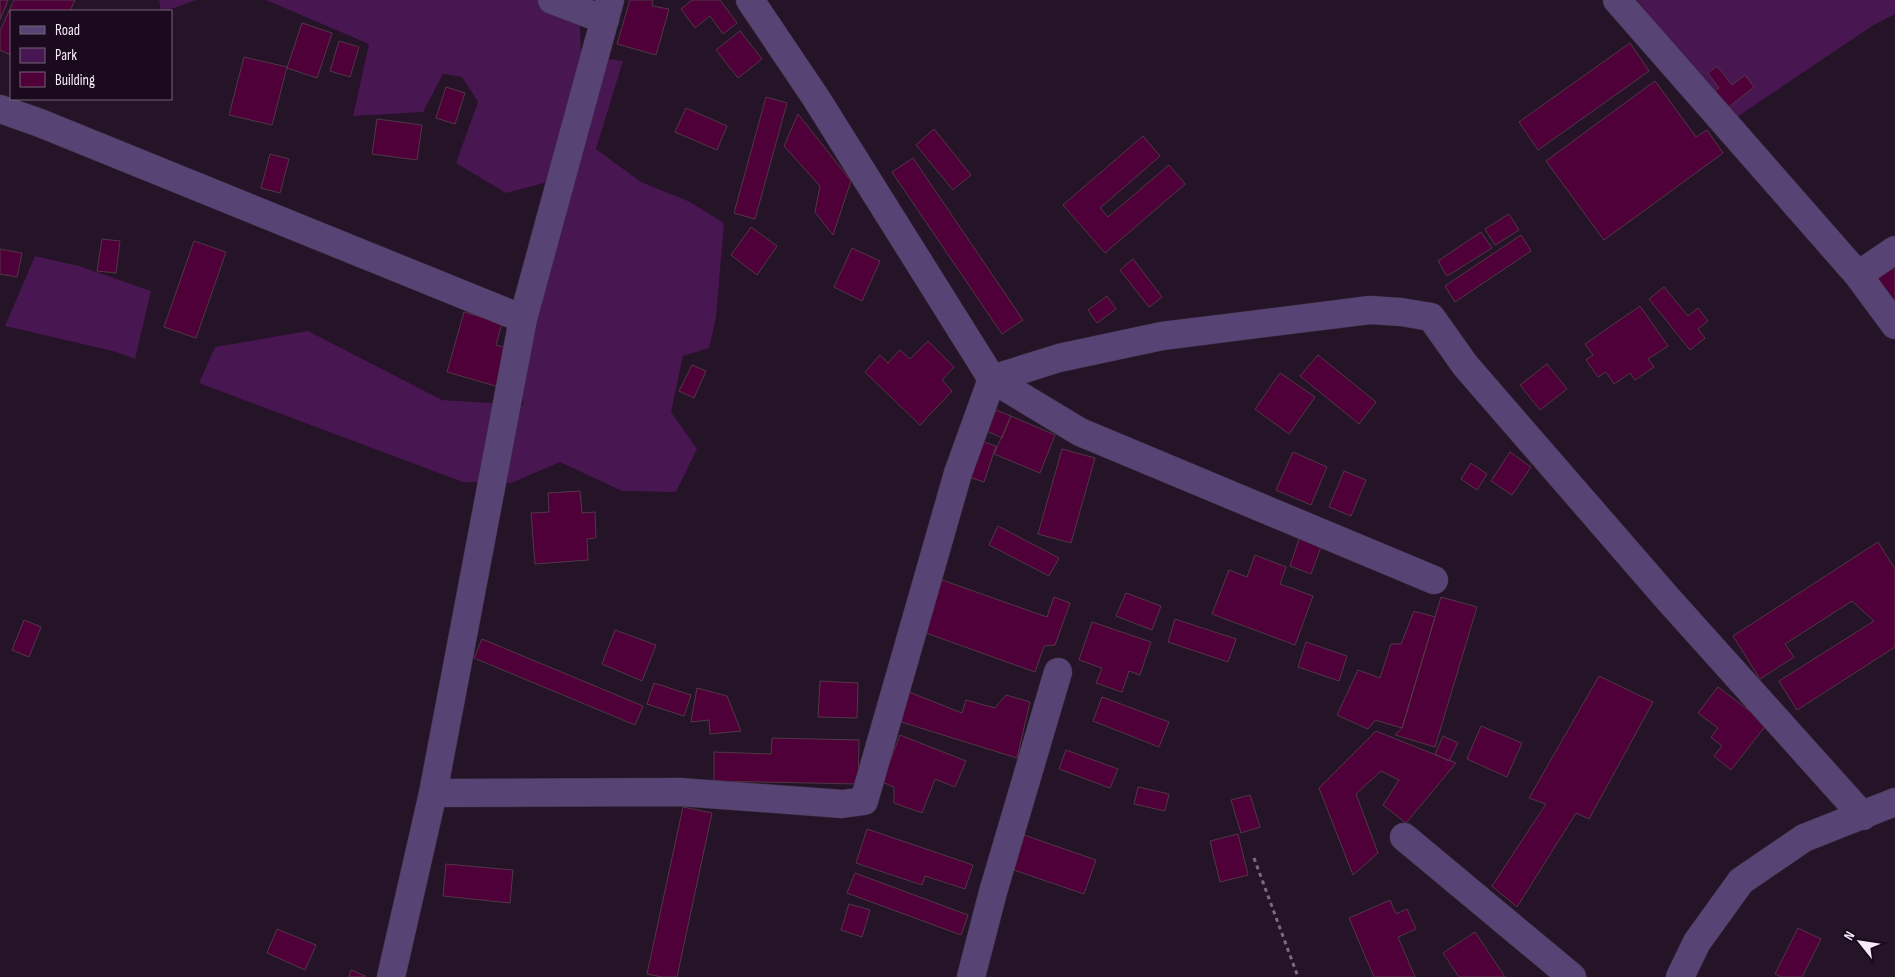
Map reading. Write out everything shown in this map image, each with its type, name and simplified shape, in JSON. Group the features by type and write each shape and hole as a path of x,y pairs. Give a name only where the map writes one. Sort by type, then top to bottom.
{"street":[{"path":"391,977 433,793 523,319 608,10 552,0"},
{"path":"750,0 816,98 992,379 1080,432 1434,580"},
{"path":"1617,0 1858,274 1895,325"},
{"path":"0,109 40,123 523,319"},
{"path":"1858,274 1895,250"},
{"path":"992,379 1059,358 1162,336 1370,310 1401,312 1431,317 1465,364 1668,599 1863,816"},
{"path":"433,793 680,792 842,804 864,801 958,473 992,379"},
{"path":"971,977 1058,672"},
{"path":"1680,977 1698,942 1741,881 1804,838 1895,802"},
{"path":"1404,837 1572,977"}],"path":[{"path":"1254,858 1298,977"}],"green space":[{"path":"159,0 197,0 168,10 161,10"},
{"path":"266,0 579,0 581,55 623,61 596,149 641,182 688,201 724,223 716,318 709,348 683,356 671,412 697,449 676,492 622,491 560,462 511,483 463,482 199,383 215,347 308,331 442,400 523,405 520,276 551,181 506,193 456,163 478,102 462,77 443,74 423,112 353,116 369,44"},
{"path":"1637,0 1895,0 1895,14 1872,26 1734,119"},
{"path":"35,256 79,266 151,291 135,359 113,351 5,326"}],"building":[{"path":"0,0 8,0 0,20"},
{"path":"14,0 75,0 70,10 10,10 10,55 0,50 0,31"},
{"path":"630,0 653,0 652,6 669,9 656,55 617,44"},
{"path":"692,0 720,0 737,23 723,34 710,16 695,28 681,9"},
{"path":"302,23 332,33 317,78 287,68"},
{"path":"740,31 762,59 738,78 716,50"},
{"path":"339,41 359,47 350,77 330,71"},
{"path":"1630,43 1649,71 1538,150 1519,122"},
{"path":"244,57 287,67 272,125 229,115"},
{"path":"1717,66 1732,85 1745,75 1754,87 1725,110 1712,94 1719,88 1708,73"},
{"path":"1655,81 1696,137 1707,130 1723,153 1604,240 1546,161"},
{"path":"446,87 465,93 455,124 436,118"},
{"path":"766,97 787,103 755,219 734,213"},
{"path":"686,108 727,126 717,150 675,132"},
{"path":"798,114 851,181 833,235 815,212 820,186 784,146"},
{"path":"377,119 422,125 417,160 372,154"},
{"path":"934,129 971,175 953,190 916,145"},
{"path":"1143,136 1160,156 1100,208 1108,217 1169,165 1185,184 1105,253 1063,205"},
{"path":"270,154 289,159 280,193 261,188"},
{"path":"913,158 1023,320 1002,334 892,172"},
{"path":"1509,214 1519,230 1495,245 1485,229"},
{"path":"751,227 777,246 757,275 731,255"},
{"path":"1481,232 1492,248 1447,276 1438,261"},
{"path":"1521,235 1531,251 1455,302 1445,286"},
{"path":"102,239 120,241 116,273 97,271"},
{"path":"194,241 226,252 196,338 164,327"},
{"path":"852,248 880,261 862,301 834,287"},
{"path":"0,249 22,253 17,277 0,274"},
{"path":"1133,259 1162,297 1149,307 1120,270"},
{"path":"1892,268 1895,271 1895,314 1871,284"},
{"path":"1664,287 1688,316 1698,308 1708,321 1698,329 1705,338 1690,350 1649,299"},
{"path":"1107,296 1116,309 1097,323 1088,310"},
{"path":"1640,306 1668,346 1648,359 1654,367 1635,380 1630,373 1614,384 1606,372 1598,377 1586,360 1593,355 1585,344"},
{"path":"464,312 502,323 496,345 511,349 499,387 447,372"},
{"path":"928,341 954,367 942,380 952,391 920,425 865,372 880,355 888,363 900,350 910,359"},
{"path":"1318,355 1376,402 1359,424 1300,376"},
{"path":"1547,364 1567,389 1540,410 1520,385"},
{"path":"692,365 706,371 694,398 679,391"},
{"path":"1280,373 1315,397 1289,434 1255,409"},
{"path":"996,410 1011,416 1002,438 987,431"},
{"path":"1011,416 1055,435 1040,473 994,454"},
{"path":"981,441 996,446 984,482 969,477"},
{"path":"1062,449 1095,458 1071,543 1038,534"},
{"path":"1293,452 1327,467 1311,505 1276,490"},
{"path":"1510,452 1531,467 1512,495 1491,481"},
{"path":"1471,463 1487,474 1477,490 1461,479"},
{"path":"1344,471 1366,480 1351,516 1329,507"},
{"path":"580,491 582,513 595,512 596,538 587,539 588,560 535,564 531,513 549,512 548,493"},
{"path":"998,526 1059,558 1049,576 989,545"},
{"path":"1300,536 1322,544 1311,574 1290,566"},
{"path":"1878,542 1895,569 1895,647 1797,710 1779,681 1874,621 1852,601 1785,644 1794,657 1760,679 1733,636"},
{"path":"1255,555 1286,567 1280,584 1313,596 1295,645 1212,614 1229,570 1247,577"},
{"path":"942,580 1047,617 1054,597 1070,603 1055,645 1044,646 1035,672 923,632"},
{"path":"1126,593 1161,606 1152,630 1116,616"},
{"path":"1441,597 1477,607 1435,747 1395,735 1402,728"},
{"path":"1414,611 1435,617 1402,728 1375,720 1368,729 1337,715 1358,670 1380,678 1391,644 1401,644"},
{"path":"1175,619 1236,639 1228,662 1168,642"},
{"path":"24,620 41,627 29,657 12,650"},
{"path":"1092,622 1151,642 1140,675 1129,671 1122,692 1096,683 1102,668 1079,660"},
{"path":"615,630 656,645 642,681 602,664"},
{"path":"482,639 643,706 635,725 474,658"},
{"path":"1306,642 1347,656 1339,681 1298,667"},
{"path":"1599,676 1653,702 1589,819 1576,813 1517,907 1492,886 1546,804 1529,798"},
{"path":"820,681 858,683 857,718 818,717"},
{"path":"654,683 691,695 684,716 647,704"},
{"path":"1718,687 1767,724 1731,770 1714,756 1722,746 1711,737 1718,728 1698,713"},
{"path":"697,688 727,696 741,731 710,734 709,720 691,722"},
{"path":"909,692 962,713 966,700 995,708 1006,695 1030,702 1017,758 898,721"},
{"path":"1102,697 1169,722 1159,747 1093,721"},
{"path":"1481,726 1522,743 1507,777 1467,759"},
{"path":"1376,731 1456,763 1406,823 1383,805 1399,780 1381,771 1356,794 1378,853 1353,875 1319,788"},
{"path":"900,735 966,761 955,787 935,779 922,813 894,803 894,787 882,782"},
{"path":"1443,736 1458,743 1449,761 1435,754"},
{"path":"772,738 859,740 858,784 714,781 714,752 771,754"},
{"path":"1066,750 1118,769 1110,788 1059,769"},
{"path":"1138,787 1169,794 1165,811 1134,804"},
{"path":"1250,795 1260,827 1241,833 1231,800"},
{"path":"683,807 712,813 677,977 662,977 647,974"},
{"path":"867,829 973,865 965,889 925,876 922,885 856,863"},
{"path":"1021,834 1096,860 1084,894 1008,868"},
{"path":"1238,834 1248,875 1220,882 1210,841"},
{"path":"446,864 513,870 510,903 443,896"},
{"path":"855,873 968,915 961,935 847,893"},
{"path":"1390,900 1396,914 1407,909 1416,929 1398,937 1415,977 1374,977 1349,918"},
{"path":"849,904 870,910 862,937 841,930"},
{"path":"1798,928 1821,939 1802,977 1782,977 1775,974"},
{"path":"277,929 316,945 305,970 267,953"},
{"path":"1475,932 1505,977 1459,977 1443,953"},
{"path":"351,970 365,976 365,977 349,977"}]}
